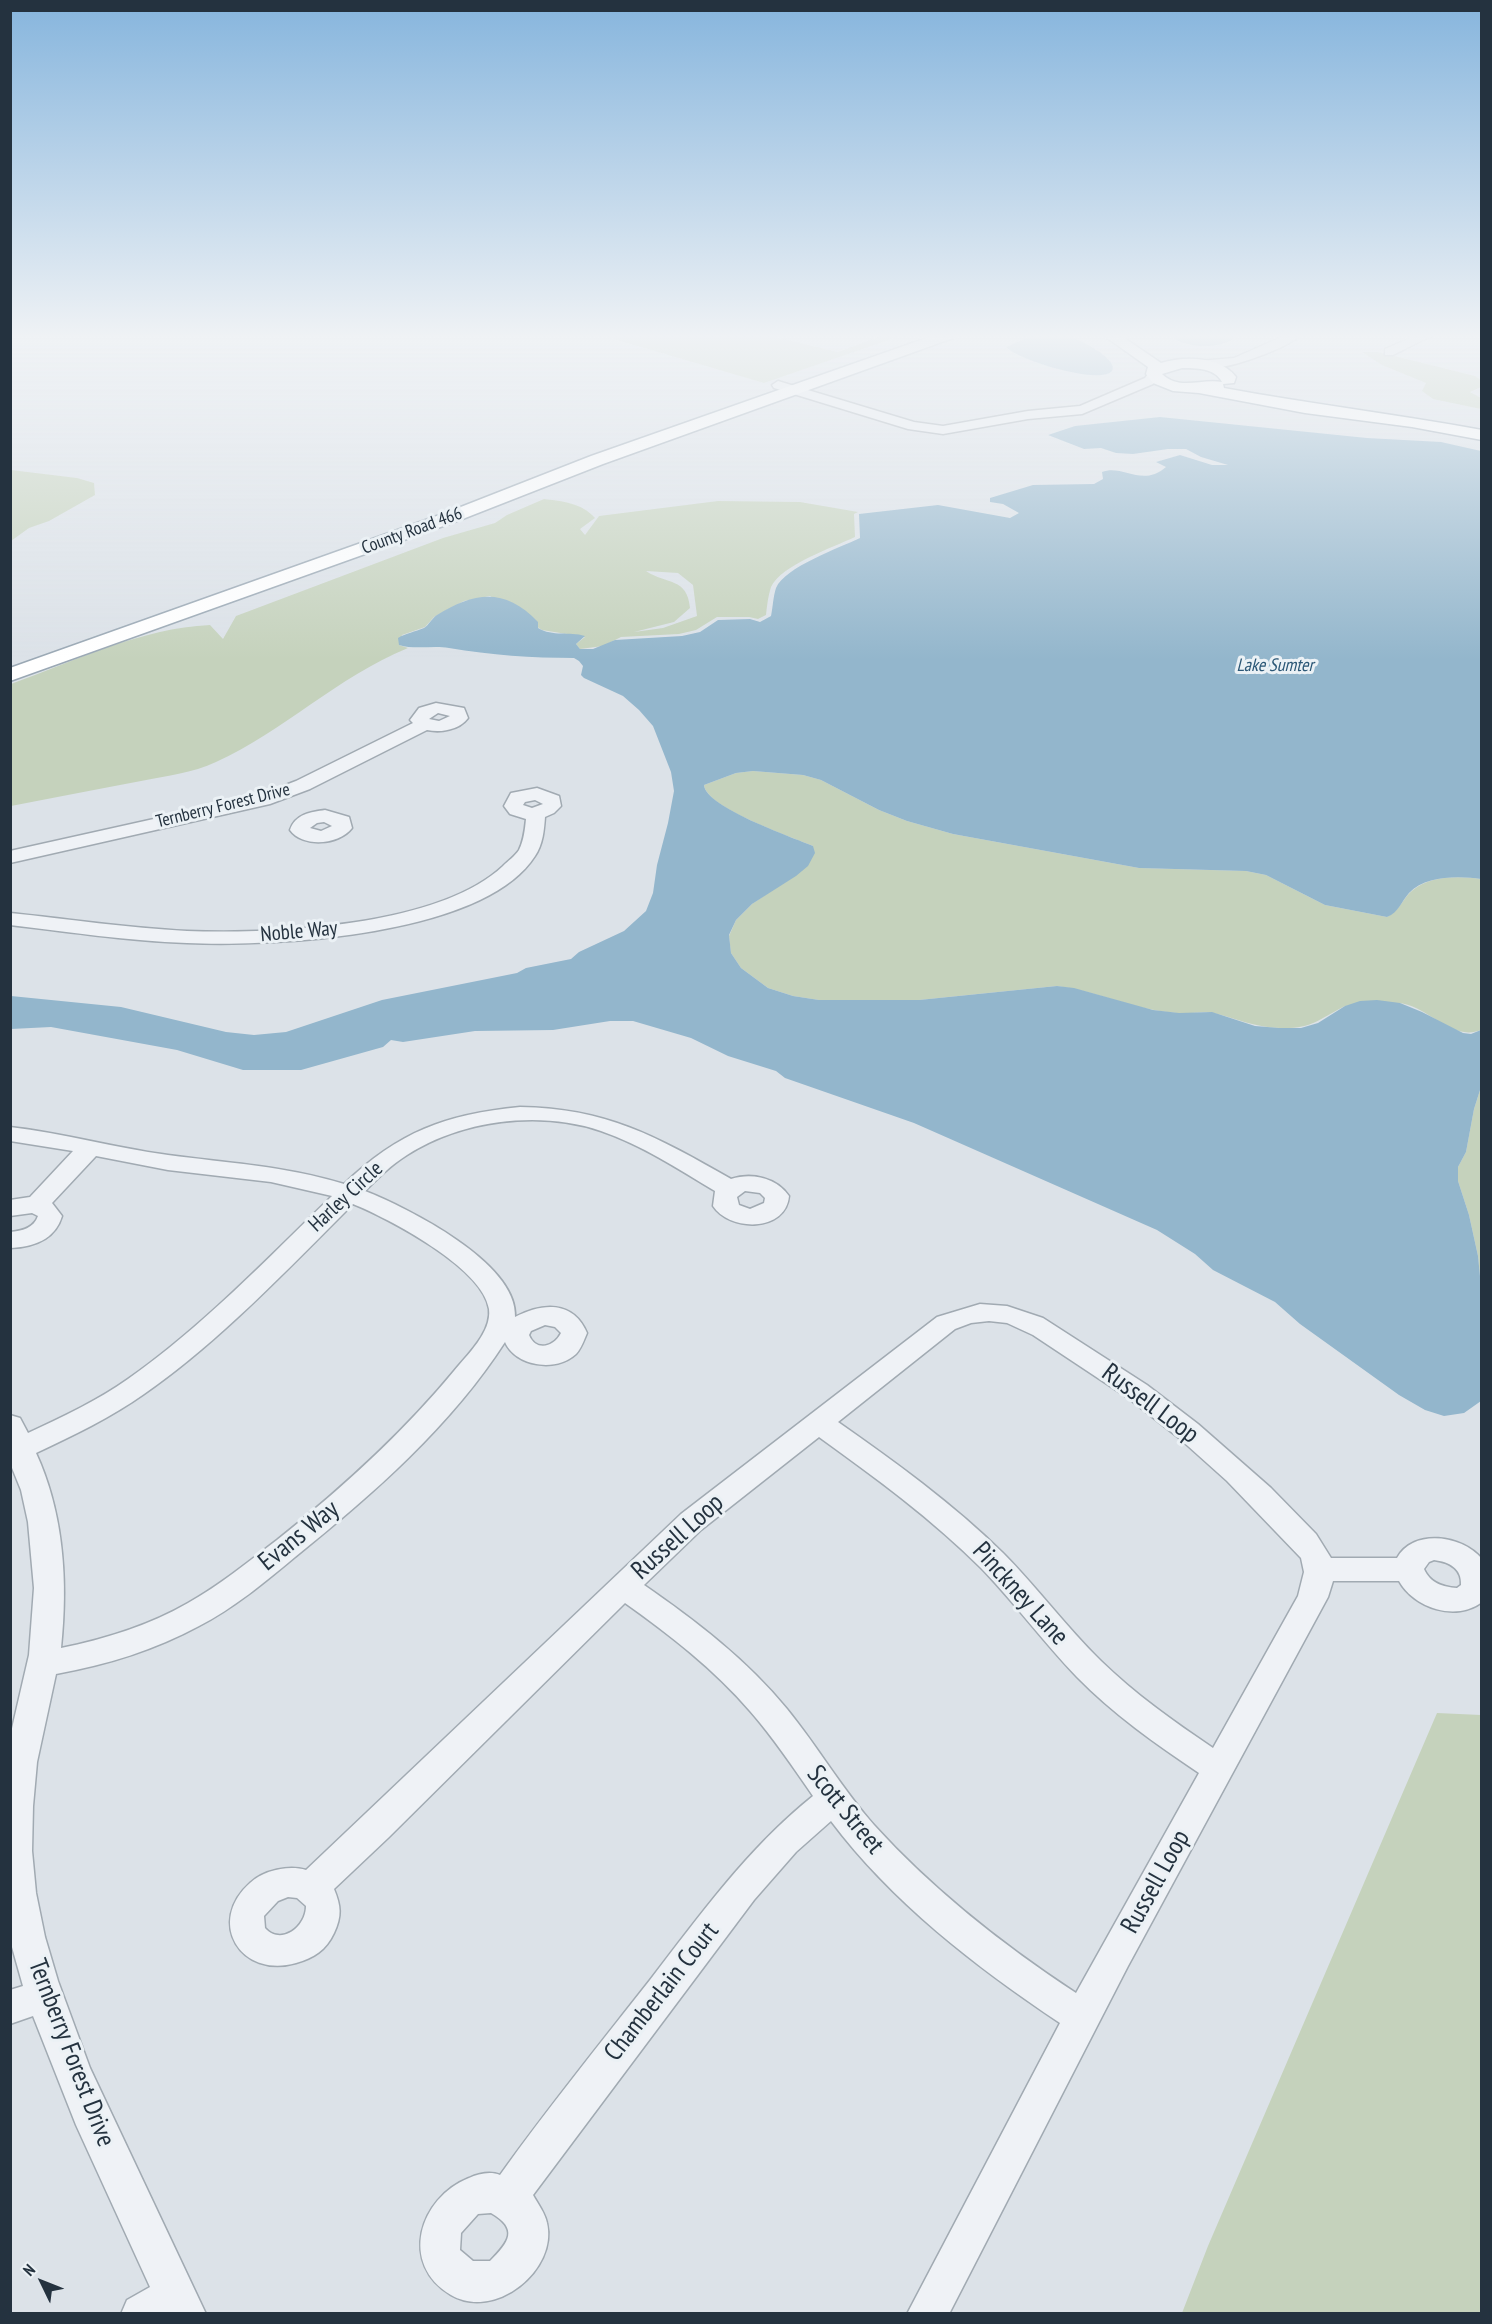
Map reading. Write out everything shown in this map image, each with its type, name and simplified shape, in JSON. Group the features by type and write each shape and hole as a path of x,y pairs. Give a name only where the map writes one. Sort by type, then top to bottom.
{"main road":[{"name":"County Road 466","path":"10,663 627,443"},
{"name":"County Road 466","path":"10,675 372,546 640,443"}],"street":[{"name":"Ternberry Forest Drive","path":"10,857 242,805 280,794 425,724"},
{"path":"280,794 311,818"},
{"name":"Noble Way","path":"10,919 155,934 216,937 309,932 403,917 466,898 485,890 508,874 525,856 531,845 535,834 536,813"},
{"name":"Harley Circle","path":"14,1442 102,1408 153,1374 271,1269 380,1163 417,1140 440,1130 488,1118 538,1114 578,1118 615,1128 729,1189"},
{"name":"Evans Way","path":"10,1134 158,1161 240,1169 304,1179 395,1212 435,1236 459,1254 494,1291 508,1329 399,1449 319,1522 221,1599 157,1633 118,1648 43,1664"},
{"path":"36,1206 91,1147"},
{"path":"10,1209 27,1205 36,1206 48,1211 50,1216 46,1227 32,1236 10,1240"},
{"name":"Russell Loop","path":"312,1887 376,1828 691,1522 946,1323 977,1313 991,1312 1018,1317 1065,1342 1112,1373 1212,1451 1271,1506 1308,1545 1316,1557 1319,1569 1313,1597 1083,2018 927,2313"},
{"name":"Pinckney Lane","path":"818,1422 913,1489 946,1517 1012,1581 1072,1651 1099,1678 1142,1716 1218,1769"},
{"name":"Ternberry Forest Drive","path":"14,1442 29,1467 42,1511 48,1548 51,1593 43,1664 21,1762 15,1808 15,1853 21,1906 32,1953 66,2052 106,2148 181,2304"},
{"path":"1319,1569 1409,1570"},
{"name":"Scott Street","path":"623,1586 688,1633 738,1676 764,1704 832,1800 894,1869 935,1908 995,1958 1083,2018"},
{"name":"Chamberlain Court","path":"508,2198 542,2147 728,1908 783,1842 832,1800"},
{"path":"10,2007 46,1995"},
{"path":"141,2313 181,2304"}],"green space":[{"path":"11,470 77,478 94,483 95,495 49,521 29,528 11,541"},
{"path":"544,499 571,504 584,509 595,518 580,529 585,535 599,516 718,501 800,502 858,512 854,514 855,537 785,571 771,587 766,615 758,619 717,617 696,630 679,634 621,637 603,646 580,649 576,644 585,637 542,630 490,596 464,601 434,617 425,627 402,635 399,645 408,648 358,674 265,735 216,762 179,774 11,806 11,684 109,647 159,632 210,625 223,639 236,616 443,538 495,523 507,515","holes":["646,571 678,573 693,585 697,616 663,628 634,632 674,622 690,608 685,591 680,586"]},
{"path":"753,771 803,775 821,780 879,810 907,821 953,834 1139,868 1246,871 1266,875 1325,905 1387,917 1420,885 1437,879 1455,877 1481,879 1481,1030 1460,1031 1409,1005 1398,1003 1347,1006 1307,1025 1271,1028 1210,1012 1182,1013 1154,1010 1057,986 919,1000 819,1000 793,996 768,988 741,968 731,953 729,936 736,920 752,904 771,891 813,846 734,812 708,794 704,785 736,773"},
{"path":"1481,1087 1481,1286 1478,1256 1469,1215 1458,1181 1458,1167 1466,1152 1474,1109"},
{"path":"1437,1713 1481,1715 1481,2313 1182,2313 1208,2246"}],"water":[{"name":"Lake Sumter","path":"1070,443 1447,443 1481,451 1481,879 1453,877 1424,883 1409,893 1397,910 1387,917 1325,905 1266,875 1246,871 1139,868 953,834 907,821 879,810 821,780 803,775 753,771 736,773 704,785 708,794 718,803 770,829 813,846 815,853 808,866 752,904 736,920 729,935 731,953 741,968 768,988 793,996 819,1000 919,1000 1057,986 1074,988 1153,1010 1179,1013 1212,1012 1255,1026 1301,1028 1318,1023 1345,1006 1360,1001 1377,1000 1400,1003 1463,1033 1471,1034 1481,1030 1481,1087 1474,1109 1466,1152 1458,1167 1458,1181 1469,1215 1478,1256 1481,1286 1481,1401 1464,1413 1444,1416 1425,1410 1399,1395 1300,1324 1275,1302 1213,1270 1195,1254 1157,1230 914,1123 785,1078 776,1071 728,1056 691,1038 633,1021 610,1021 553,1030 475,1031 403,1042 391,1040 383,1047 301,1070 243,1070 177,1050 51,1027 11,1029 11,996 121,1007 226,1032 254,1035 286,1032 382,1000 517,973 526,968 571,959 579,952 624,931 646,911 653,893 674,791 671,772 653,726 623,696 584,678 581,675 583,666 574,658 512,656 443,647 405,646 399,645 398,638 424,628 435,616 464,601 489,597 501,598 514,603 538,622 538,628 544,631 585,636 576,644 580,649 593,649 615,640 682,636 700,632 718,620 750,619 760,622 771,616 774,595 781,580 814,559 860,538 859,514 938,505 1010,518 1019,513 1003,504 990,502 990,498 1033,485 1094,484 1103,479 1102,472 1110,470 1149,476 1166,467 1156,462 1180,455 1212,465 1228,465 1201,457 1186,449 1133,454 1116,453 1101,448 1084,449"}]}
